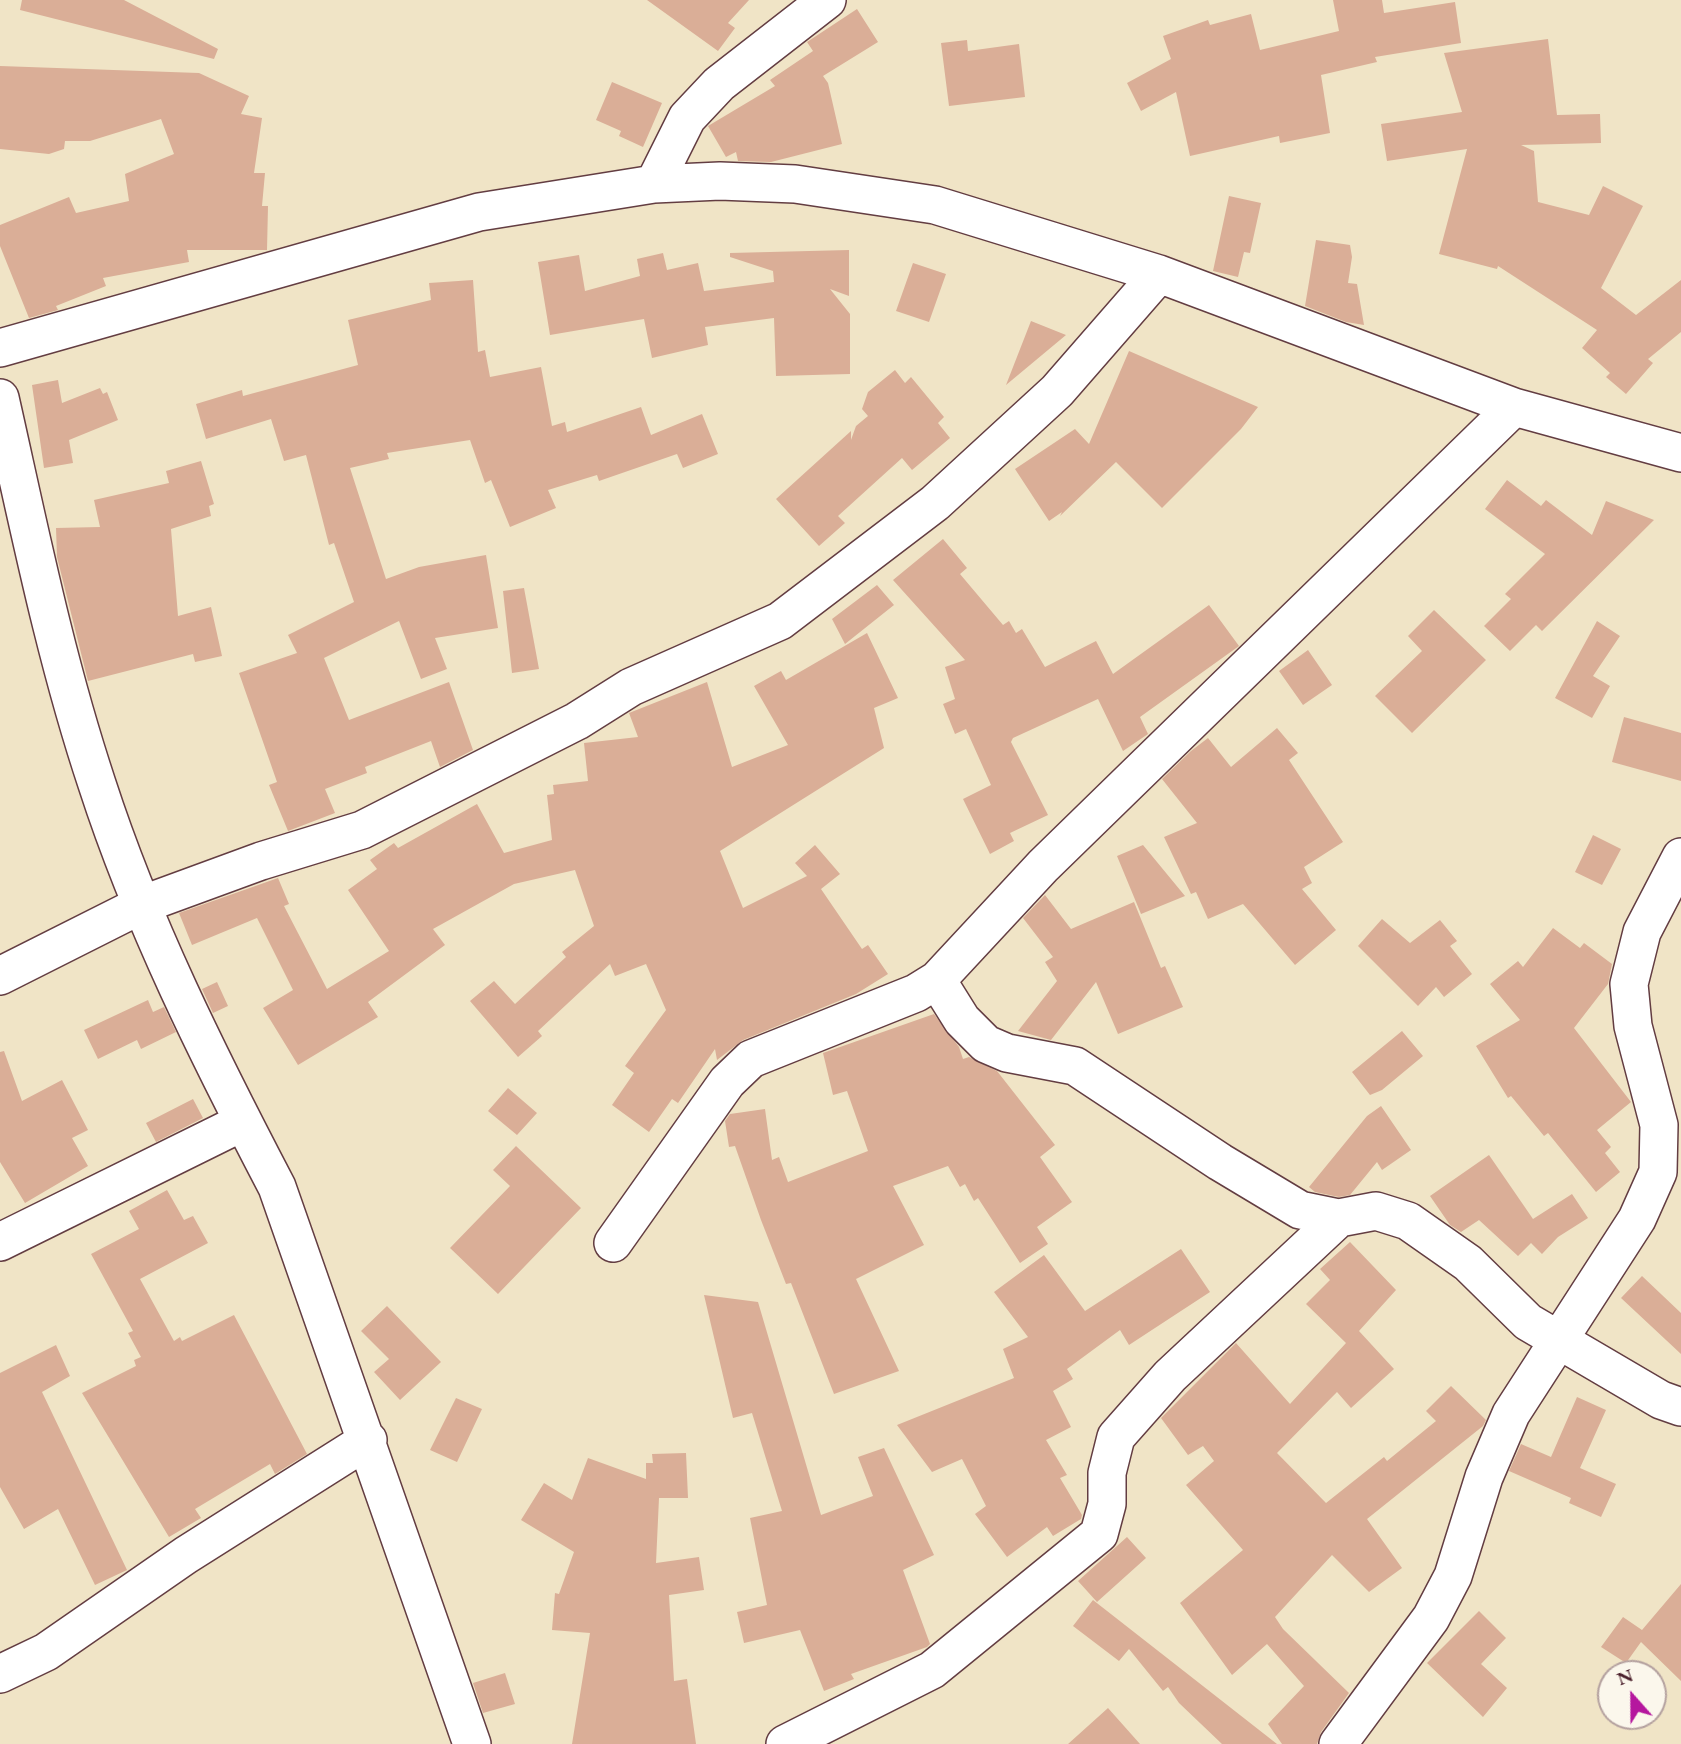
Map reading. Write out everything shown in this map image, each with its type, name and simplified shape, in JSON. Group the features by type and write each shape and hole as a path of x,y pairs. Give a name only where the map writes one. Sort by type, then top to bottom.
{"street":[{"path":"654,184 687,118 719,84 827,0"},
{"path":"0,348 479,212 654,184 720,181 795,184 935,205 1159,274 1514,407 1681,453"},
{"path":"0,976 142,905 261,861 362,830 577,721 631,687 780,621 956,484 1057,391 1159,274"},
{"path":"0,398 52,624 97,784 142,905 243,1122 277,1186 368,1440 472,1744"},
{"path":"613,1243 727,1082 751,1059 916,993 937,980 1043,866 1514,407"},
{"path":"1338,1744 1431,1618 1453,1576 1484,1477 1511,1414 1556,1339 1637,1219 1658,1172 1659,1125 1633,1026 1629,984 1642,932 1681,857"},
{"path":"937,980 962,1020 986,1044 1007,1053 1075,1066 1220,1162 1300,1210 1339,1218 1376,1211 1408,1221 1468,1263 1528,1322 1661,1399 1681,1407"},
{"path":"0,1242 243,1122"},
{"path":"785,1744 932,1670 1099,1534 1107,1504 1107,1474 1116,1437 1170,1376 1339,1218"},
{"path":"0,1674 46,1652 186,1555 368,1440"}],"building":[{"path":"22,0 124,0 218,49 214,59 20,10"},
{"path":"647,0 749,0 728,23 735,28 718,51"},
{"path":"1333,0 1382,0 1384,13 1455,2 1461,43 1375,57 1377,62 1321,75 1330,133 1280,143 1279,136 1190,156 1176,92 1141,111 1127,83 1171,59 1163,36 1208,20 1210,25 1251,14 1260,50 1339,31"},
{"path":"857,9 878,42 823,76 828,83 842,144 771,162 738,161 736,152 726,157 708,126 775,86 770,80 813,51 807,42"},
{"path":"1548,39 1557,115 1600,114 1601,143 1521,145 1534,151 1538,202 1589,215 1603,186 1643,206 1601,288 1636,315 1681,280 1681,332 1648,359 1653,363 1626,394 1606,377 1610,373 1582,348 1597,330 1498,266 1497,269 1439,254 1467,149 1387,161 1381,124 1462,112 1444,53"},
{"path":"967,40 968,51 1019,44 1025,97 949,106 941,43"},
{"path":"0,66 199,73 249,96 241,114 262,118 254,173 265,173 262,206 268,206 267,250 187,250 189,262 103,278 106,286 56,306 58,310 29,318 0,246 0,225 69,197 76,213 129,201 125,174 174,154 161,119 90,141 65,141 64,149 49,154 0,149"},
{"path":"612,82 662,103 643,147 619,136 621,131 596,120"},
{"path":"1229,196 1261,203 1250,253 1244,252 1238,277 1213,271"},
{"path":"1316,240 1350,245 1352,257 1348,283 1357,284 1364,325 1346,322 1305,306"},
{"path":"849,250 849,296 830,289 850,314 850,374 776,376 774,318 705,327 708,345 652,358 644,319 550,335 538,262 579,255 585,291 640,276 637,259 663,253 667,270 698,263 704,291 774,282 773,271 730,257 730,253"},
{"path":"913,263 946,274 929,322 896,311"},
{"path":"473,280 478,352 485,350 490,377 541,367 552,426 565,422 567,432 641,407 651,435 702,414 718,454 683,468 677,454 599,481 597,475 548,490 556,508 510,527 491,480 485,483 470,440 387,453 389,459 350,468 386,579 419,567 486,555 498,628 435,638 447,669 421,679 399,621 324,658 349,720 449,682 473,750 440,767 431,741 365,767 367,773 325,789 335,813 288,831 269,785 277,782 239,673 297,653 288,635 354,602 334,543 329,545 306,455 284,461 271,419 206,439 196,404 242,390 243,396 358,365 348,320 431,300 429,283"},
{"path":"1031,321 1066,335 1006,385"},
{"path":"1129,351 1258,407 1241,429 1162,508 1116,462 1060,516 1062,512 1049,521 1015,469 1075,429 1089,444"},
{"path":"895,370 905,383 911,377 944,417 938,423 950,438 912,470 902,458 838,516 845,523 819,546 776,499 851,431 851,440 856,426 868,416 862,409 868,392"},
{"path":"58,380 62,403 100,388 103,394 107,392 118,420 69,440 73,463 44,468 32,385"},
{"path":"201,461 214,504 209,506 211,516 171,529 178,616 211,607 222,656 195,662 193,654 88,681 57,557 56,528 100,527 94,500 169,483 166,471"},
{"path":"1507,480 1541,506 1546,500 1592,535 1606,501 1654,520 1542,631 1536,625 1510,651 1484,626 1511,599 1505,594 1545,554 1485,509"},
{"path":"943,539 967,568 960,574 1003,625 1009,621 1016,633 1022,629 1045,667 1096,641 1113,674 1209,605 1239,646 1140,717 1148,734 1123,751 1098,699 1013,738 1011,742 1048,815 1010,833 1014,841 990,854 963,799 991,785 966,729 955,734 943,704 955,699 945,667 965,660 893,580"},
{"path":"877,585 894,605 845,644 832,619"},
{"path":"524,588 539,669 512,673 503,591"},
{"path":"1434,610 1486,660 1412,733 1375,696 1422,651 1408,636"},
{"path":"1597,621 1620,636 1593,676 1610,686 1592,718 1555,698"},
{"path":"867,633 898,698 874,708 884,748 720,851 743,908 807,876 795,863 815,845 840,874 821,889 862,949 868,945 888,974 856,994 743,1040 717,1060 715,1049 678,1103 672,1099 649,1132 612,1105 634,1073 625,1066 666,1010 646,964 615,976 610,964 538,1031 542,1036 518,1057 470,1001 494,981 515,1004 566,957 562,952 594,926 575,870 514,884 433,929 445,945 368,1002 378,1017 298,1065 263,1008 293,990 257,918 192,945 179,913 278,878 289,904 284,906 327,989 389,951 348,890 377,869 370,860 394,843 398,848 477,804 504,853 552,840 547,795 554,794 553,785 588,781 584,743 638,737 629,713 707,682 732,767 788,745 754,686 781,671 786,680"},
{"path":"1308,650 1332,685 1303,705 1279,671"},
{"path":"1624,717 1681,733 1681,781 1612,762"},
{"path":"1277,728 1298,753 1289,760 1343,842 1304,867 1312,883 1302,889 1336,930 1295,965 1243,904 1208,919 1196,892 1191,894 1164,837 1197,823 1162,779 1191,751 1208,738 1231,767"},
{"path":"1593,835 1621,849 1602,885 1575,872"},
{"path":"1143,845 1185,896 1141,914 1117,856"},
{"path":"1045,895 1071,929 1134,902 1161,968 1165,966 1183,1007 1118,1034 1096,982 1051,1040 1018,1031 1057,981 1045,962 1053,957 1023,918"},
{"path":"1382,919 1410,943 1440,920 1457,941 1450,946 1472,974 1444,997 1436,987 1418,1006 1358,946"},
{"path":"1553,928 1580,948 1584,943 1612,964 1608,984 1574,1028 1631,1102 1597,1130 1611,1147 1605,1153 1620,1172 1596,1192 1548,1133 1544,1136 1511,1096 1508,1098 1476,1046 1520,1020 1490,984 1518,961 1523,967"},
{"path":"217,982 228,1006 213,1013 202,989"},
{"path":"148,1000 153,1012 164,1007 176,1032 141,1049 137,1040 98,1059 84,1030"},
{"path":"934,1014 959,1047 963,1059 969,1057 997,1071 1055,1145 1040,1157 1072,1202 1037,1227 1048,1244 1020,1263 978,1198 974,1201 965,1184 960,1187 948,1166 893,1186 924,1245 856,1279 899,1371 834,1394 791,1283 786,1284 735,1146 729,1147 725,1121 730,1114 765,1109 772,1160 779,1157 788,1182 868,1151 847,1091 833,1095 823,1053"},
{"path":"1402,1031 1423,1056 1382,1090 1370,1095 1352,1072"},
{"path":"4,1051 22,1101 62,1080 88,1130 72,1138 88,1166 25,1203 0,1162 0,1052"},
{"path":"508,1088 537,1113 517,1135 488,1111"},
{"path":"193,1099 203,1118 156,1142 146,1123"},
{"path":"1381,1106 1411,1150 1382,1170 1377,1162 1350,1195 1339,1197 1315,1192 1309,1187 1367,1116"},
{"path":"516,1146 581,1208 498,1294 450,1248 510,1186 493,1170"},
{"path":"1489,1155 1533,1219 1572,1194 1588,1218 1558,1237 1542,1254 1531,1243 1518,1256 1479,1220 1461,1232 1450,1225 1430,1196"},
{"path":"167,1190 184,1220 193,1216 208,1243 140,1279 174,1341 180,1337 182,1341 234,1315 307,1454 275,1474 270,1464 195,1509 201,1518 169,1537 82,1393 136,1366 134,1360 141,1357 128,1333 133,1331 91,1254 139,1229 129,1211"},
{"path":"1350,1242 1396,1290 1359,1331 1394,1369 1351,1408 1337,1392 1277,1453 1326,1503 1384,1457 1387,1461 1436,1421 1426,1411 1451,1386 1486,1420 1483,1426 1367,1519 1402,1568 1369,1592 1332,1555 1275,1617 1283,1629 1349,1693 1321,1732 1317,1744 1282,1744 1268,1724 1304,1686 1267,1644 1232,1675 1180,1603 1243,1550 1186,1485 1214,1461 1203,1446 1188,1455 1161,1418 1236,1343 1290,1404 1346,1343 1306,1304 1330,1280 1320,1269"},
{"path":"1181,1249 1210,1292 1129,1345 1120,1330 1067,1369 1073,1379 1053,1391 1071,1427 1046,1440 1067,1475 1060,1478 1082,1515 1081,1519 1053,1536 1047,1527 1007,1557 975,1514 986,1506 962,1459 932,1472 897,1425 1014,1378 1003,1349 1028,1337 994,1292 1044,1255 1085,1311"},
{"path":"1642,1276 1681,1313 1681,1354 1621,1298"},
{"path":"704,1295 758,1302 821,1515 873,1496 858,1457 884,1448 934,1555 903,1570 930,1644 927,1647 851,1674 854,1679 824,1691 800,1630 744,1643 737,1612 767,1605 750,1518 782,1511 752,1413 733,1418"},
{"path":"387,1306 441,1362 400,1400 374,1372 389,1359 361,1331"},
{"path":"56,1345 70,1376 42,1392 127,1570 95,1585 58,1509 24,1529 0,1487 0,1373"},
{"path":"1577,1397 1606,1410 1580,1468 1616,1484 1601,1517 1569,1503 1571,1498 1509,1471 1521,1444 1551,1457"},
{"path":"456,1398 482,1409 457,1462 430,1450"},
{"path":"686,1453 688,1498 659,1498 656,1563 699,1557 704,1590 669,1595 674,1681 687,1679 696,1744 572,1744 590,1633 552,1630 555,1593 559,1594 574,1552 521,1520 544,1483 572,1500 588,1458 646,1479 646,1463 653,1463 652,1454"},
{"path":"1127,1537 1146,1558 1097,1602 1078,1581"},
{"path":"1681,1584 1681,1681 1667,1667 1667,1660 1659,1660 1641,1642 1628,1660 1621,1660 1601,1647 1623,1617 1642,1630"},
{"path":"1093,1600 1277,1744 1222,1744 1179,1703 1168,1687 1163,1691 1129,1649 1119,1661 1073,1626"},
{"path":"1479,1611 1506,1638 1481,1664 1507,1688 1483,1717 1427,1663"},
{"path":"505,1673 515,1704 483,1713 473,1683"},
{"path":"1108,1708 1140,1744 1068,1744"}]}
